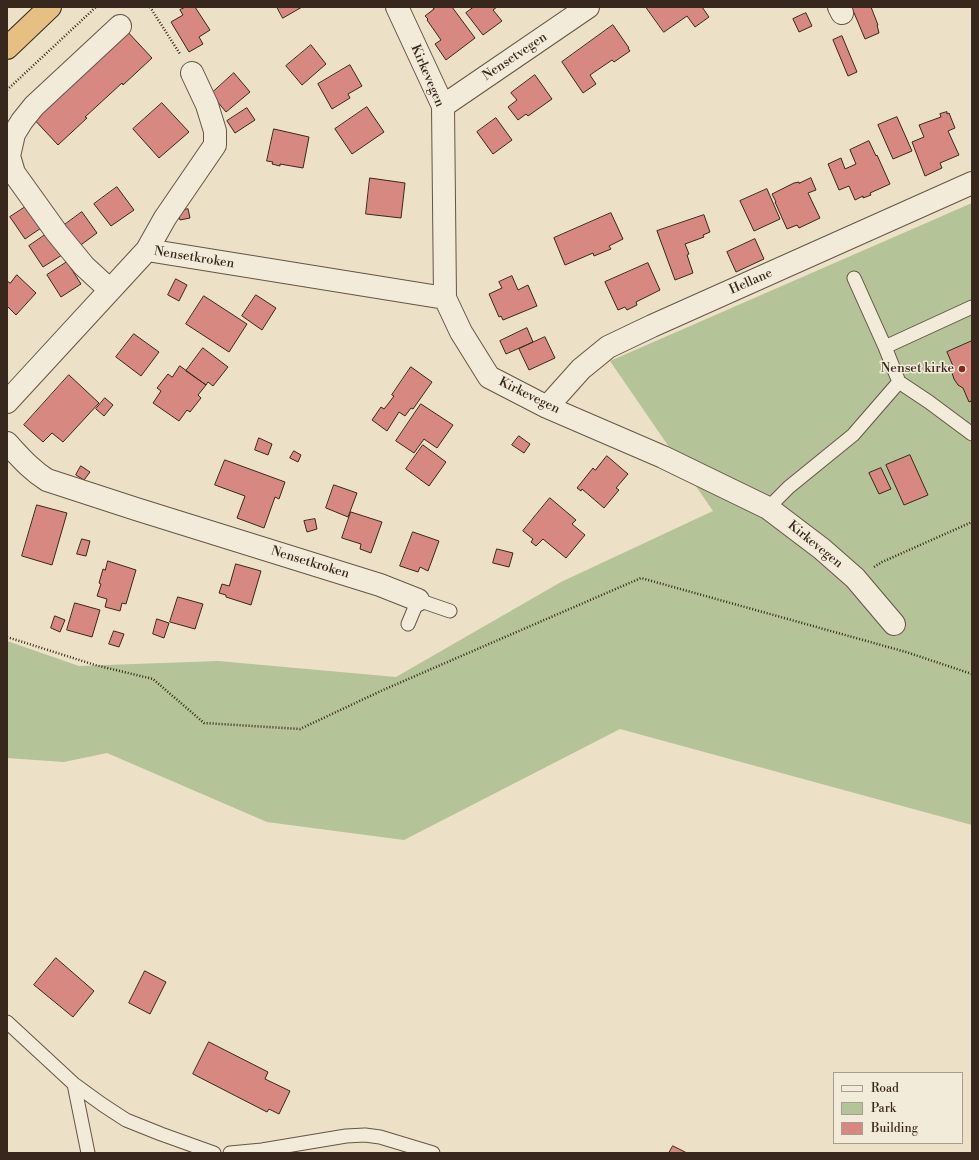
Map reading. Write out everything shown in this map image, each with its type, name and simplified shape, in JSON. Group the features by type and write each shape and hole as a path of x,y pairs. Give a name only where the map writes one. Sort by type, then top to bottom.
{"highway":[{"path":"7,48 50,7"}],"street":[{"name":"Kirkevegen","path":"397,7 443,106 445,298 462,332 490,377 547,407 663,458 768,508 822,549 855,578 894,624"},
{"name":"Nensetvegen","path":"443,106 588,7"},
{"path":"110,290 84,266 57,233 14,173 9,156 14,134 34,106 120,26"},
{"path":"147,250 165,218 215,145 215,131 207,105 192,73"},
{"name":"Hellane","path":"547,407 581,369 608,347 972,183"},
{"name":"Nensetkroken","path":"7,402 147,250 445,298"},
{"name":"Nensetkroken","path":"7,443 27,465 47,480 380,585 418,600"}],"lane":[{"path":"854,278 899,382 972,434"},
{"path":"885,347 972,308"},
{"path":"768,508 789,487 853,435 899,382"},
{"path":"408,624 418,600 450,611"},
{"path":"7,1022 74,1084 103,1106 126,1120 214,1153"},
{"path":"74,1084 88,1153"},
{"path":"230,1153 262,1150 346,1136 365,1135 380,1137 432,1153"}],"path":[{"path":"7,90 96,7"},
{"path":"150,7 192,73"},
{"path":"855,578 882,562 972,522"},
{"path":"7,638 95,665 154,678 204,722 300,729 383,690 641,578 906,652 972,674"}],"green space":[{"path":"972,203 972,825 620,729 404,840 267,822 107,753 64,762 7,758 7,641 79,666 218,661 396,677 561,582 713,511 610,361"}],"building":[{"path":"186,7 195,7 210,30 199,37 203,44 189,52 171,22 183,15 180,10"},
{"path":"277,7 302,7 283,18"},
{"path":"432,7 452,7 475,38 446,60 435,44 441,40 425,16 434,9"},
{"path":"474,7 497,7 493,10 502,21 483,35 466,13"},
{"path":"646,7 702,7 709,17 695,27 687,16 664,32"},
{"path":"871,7 878,25 879,33 865,39 852,8"},
{"path":"806,13 812,26 799,32 793,19"},
{"path":"613,25 630,51 614,62 612,60 590,75 596,84 583,93 562,62"},
{"path":"125,29 152,58 85,117 87,118 58,145 31,116"},
{"path":"842,36 857,72 848,76 833,40"},
{"path":"311,45 326,64 302,85 286,66"},
{"path":"350,65 362,86 348,94 350,98 332,109 318,84"},
{"path":"234,73 250,92 226,112 211,94"},
{"path":"535,75 552,99 528,116 526,114 518,120 508,107 517,100 511,93"},
{"path":"162,103 189,132 159,158 133,129"},
{"path":"367,107 384,132 352,154 335,129"},
{"path":"247,108 255,120 235,133 227,121"},
{"path":"947,112 947,114 949,113 955,128 948,131 959,155 940,163 942,168 925,176 912,142 924,137 919,125 941,117 940,114"},
{"path":"897,117 912,151 893,159 878,125"},
{"path":"496,118 512,140 493,154 477,132"},
{"path":"274,129 309,137 303,168 280,164 280,166 272,164 273,162 267,161"},
{"path":"869,141 890,184 870,193 871,195 863,198 863,196 855,200 849,186 839,190 828,164 841,158 845,169 856,164 850,150"},
{"path":"370,178 405,183 401,218 366,214"},
{"path":"811,178 816,190 808,193 820,218 799,228 797,225 787,229 772,194 794,183 799,183"},
{"path":"117,187 134,210 111,226 94,204"},
{"path":"767,189 780,219 754,231 740,201"},
{"path":"30,204 44,226 25,239 10,217"},
{"path":"188,209 190,218 180,220 178,212"},
{"path":"82,212 97,233 78,247 63,226"},
{"path":"611,213 623,239 609,246 611,249 594,256 593,253 565,265 554,238"},
{"path":"704,215 710,232 703,235 704,237 685,244 693,273 675,280 657,231"},
{"path":"48,233 62,255 43,267 29,246"},
{"path":"755,239 764,259 736,272 727,252"},
{"path":"67,262 81,284 61,297 47,275"},
{"path":"648,263 660,290 636,302 637,305 627,310 625,307 618,310 605,282"},
{"path":"17,275 36,293 16,315 7,306 7,281 10,283"},
{"path":"512,276 518,290 528,285 537,306 503,320 501,316 499,317 489,294 502,288 499,282"},
{"path":"176,279 187,285 179,301 168,295"},
{"path":"256,295 276,308 262,330 242,316"},
{"path":"204,296 247,324 229,352 186,324"},
{"path":"527,328 533,342 506,354 500,341"},
{"path":"134,334 159,352 141,376 116,357"},
{"path":"545,337 555,358 529,370 519,349"},
{"name":"Nenset kirke","path":"972,341 972,403 971,401 969,402 963,388 958,385 954,379 952,373 953,366 947,352"},
{"path":"203,348 228,367 213,386 208,382 206,385 186,371"},
{"path":"180,366 206,385 198,395 201,398 190,412 187,410 179,421 153,403 161,391 157,388 168,374 172,377"},
{"path":"411,367 432,382 413,409 411,408 405,416 399,412 387,431 372,420 381,407 384,409 394,396 392,395"},
{"path":"69,375 99,403 63,442 52,433 43,442 24,425"},
{"path":"105,398 113,405 104,416 96,409"},
{"path":"421,404 453,425 437,448 424,439 414,453 396,441"},
{"path":"519,436 530,444 524,453 512,445"},
{"path":"259,438 272,444 268,455 255,450"},
{"path":"423,445 446,462 429,486 406,469"},
{"path":"294,451 301,455 298,462 290,458"},
{"path":"910,455 928,495 904,505 886,465"},
{"path":"607,456 628,474 616,488 619,490 604,508 582,489 581,491 577,488 593,468 595,470"},
{"path":"225,460 285,482 279,499 275,497 264,528 237,518 245,496 215,485"},
{"path":"81,466 90,472 84,480 76,475"},
{"path":"881,468 891,489 879,494 869,473"},
{"path":"334,485 357,493 348,517 326,508"},
{"path":"550,498 576,520 572,524 585,535 566,558 543,539 536,546 531,542 533,539 523,531"},
{"path":"37,505 67,513 52,565 22,556"},
{"path":"351,512 382,522 371,553 360,549 361,544 342,538"},
{"path":"315,519 317,529 307,532 304,521"},
{"path":"413,532 439,541 428,571 420,567 418,572 400,566"},
{"path":"82,539 90,541 86,556 77,554"},
{"path":"497,549 513,553 509,567 493,563"},
{"path":"108,561 136,570 126,604 122,603 120,611 105,607 107,599 97,596 101,584 99,583 103,569 105,570"},
{"path":"236,564 261,571 251,605 226,597 226,595 219,593 222,584 229,586"},
{"path":"178,597 203,604 195,629 170,622"},
{"path":"75,603 100,610 92,637 67,630"},
{"path":"55,616 65,620 60,632 51,628"},
{"path":"157,619 169,623 164,638 153,634"},
{"path":"114,631 124,634 119,647 109,644"},
{"path":"56,958 94,991 73,1017 34,985"},
{"path":"145,971 166,982 150,1014 129,1003"},
{"path":"209,1042 268,1072 265,1079 290,1091 279,1114 269,1109 267,1112 193,1074"},
{"path":"673,1146 687,1153 669,1153"}],"place":[{"name":"Nenset kirke","path":"962,369"}]}
